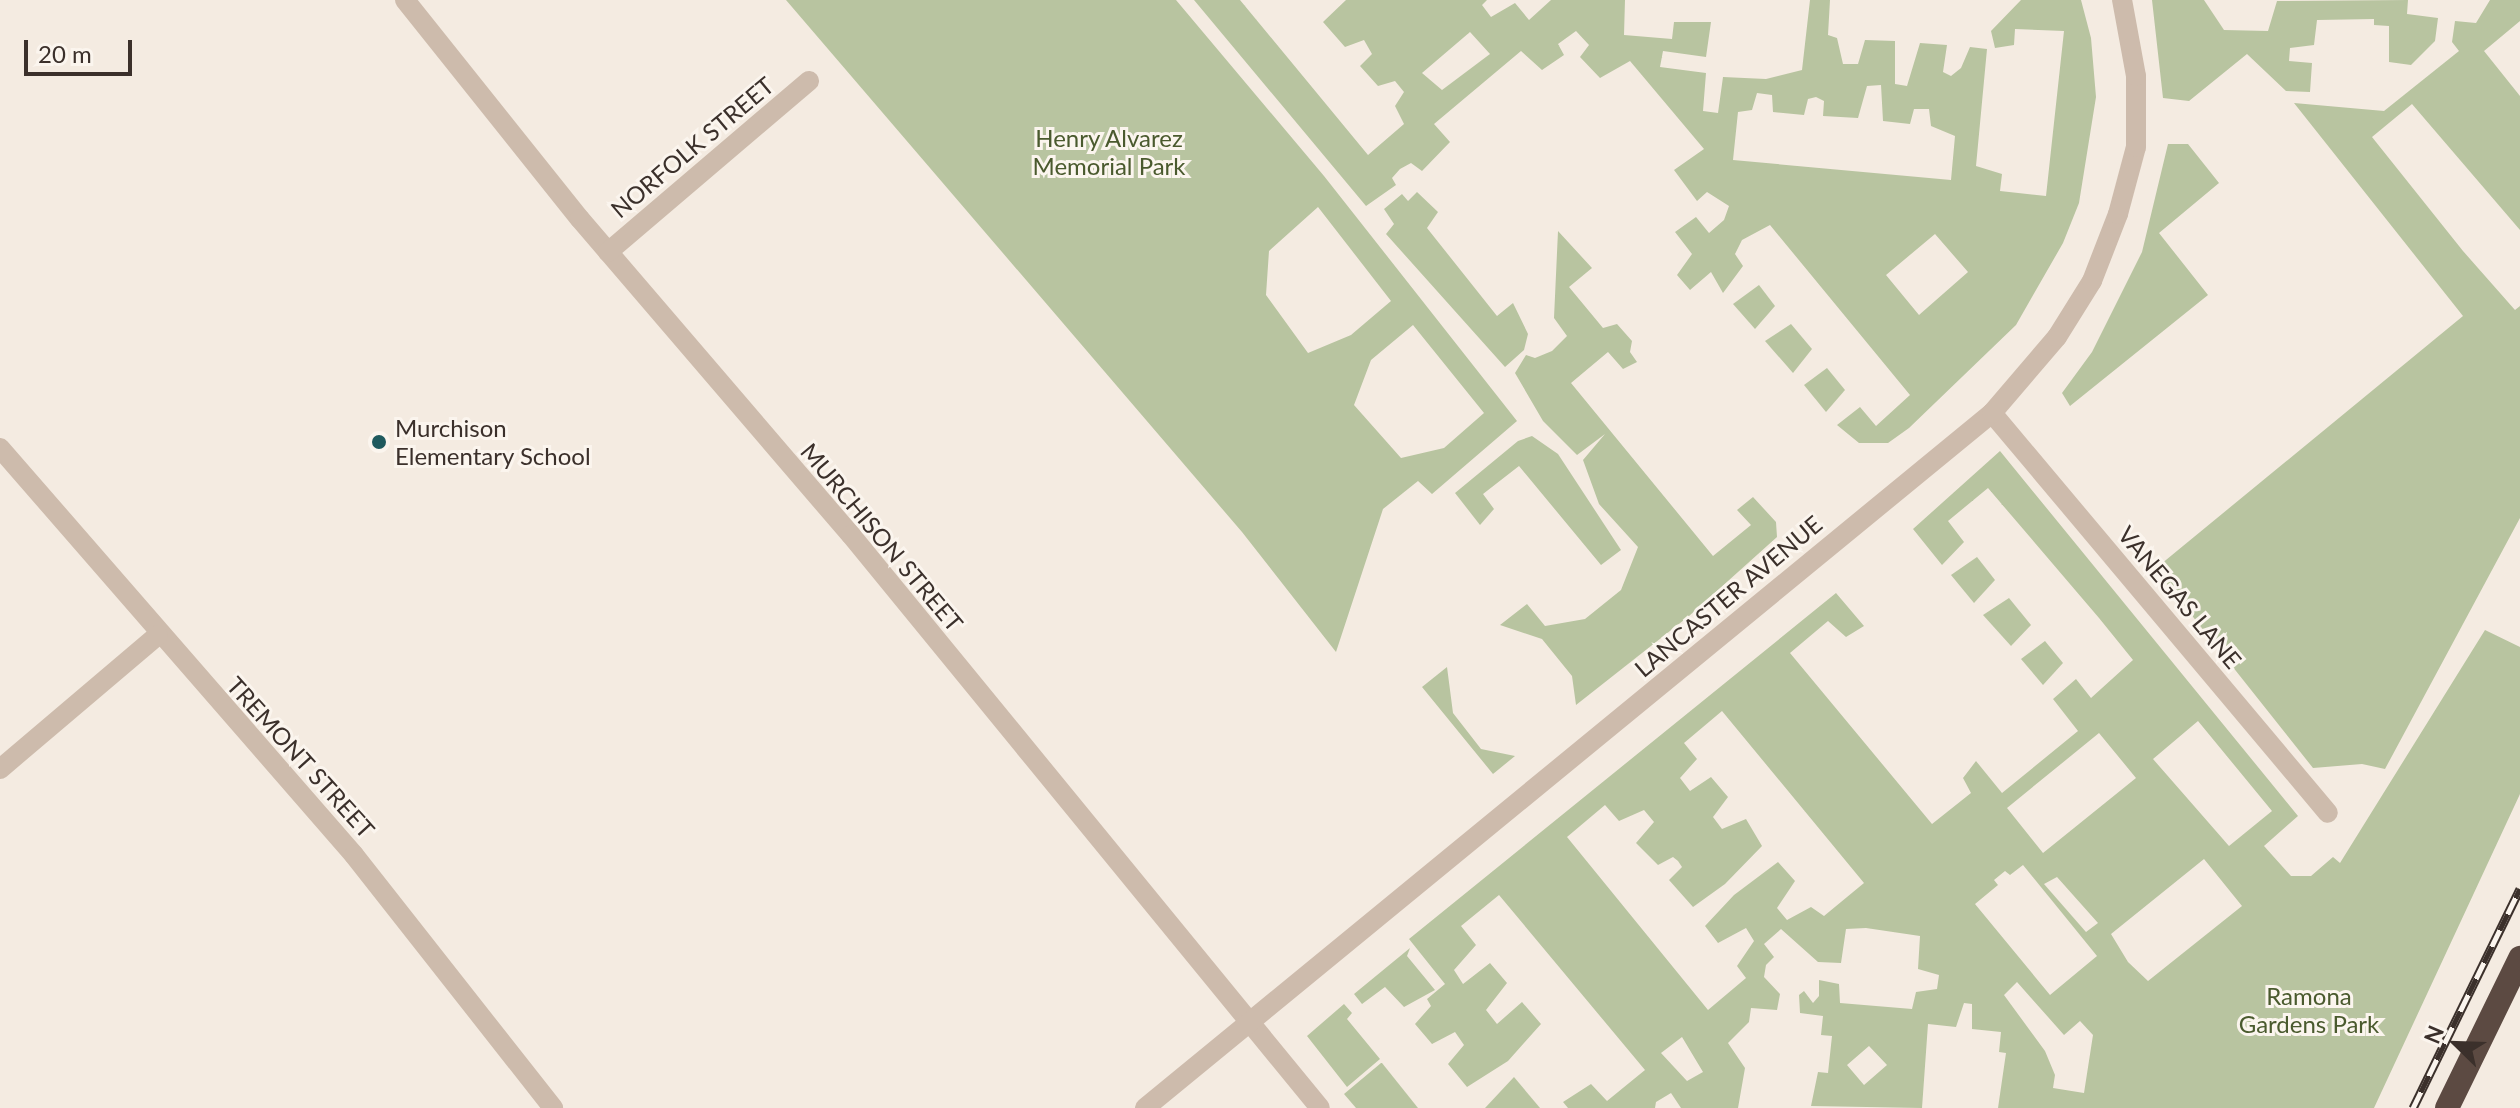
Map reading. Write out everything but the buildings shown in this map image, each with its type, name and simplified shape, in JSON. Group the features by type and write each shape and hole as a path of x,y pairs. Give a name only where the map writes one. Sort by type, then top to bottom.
{"highway":[{"path":"2447,1108 2520,958"}],"street":[{"name":"MURCHISON STREET","path":"405,0 608,252 851,535 1246,1023 1320,1108"},
{"name":"LANCASTER AVENUE","path":"1145,1108 1992,413 2057,337 2092,281 2118,214 2136,147 2136,76 2122,0"},
{"name":"NORFOLK STREET","path":"608,252 809,81"},
{"name":"VANEGAS LANE","path":"1992,413 2328,813"},
{"name":"TREMONT STREET","path":"0,448 158,635 354,855 553,1108"},
{"path":"0,769 158,635"}],"green space":[{"name":"Henry Alvarez Memorial Park","path":"786,0 1176,0 1324,176 1517,421 1432,494 1418,481 1383,509 1336,652 1242,532","holes":["1318,207 1391,301 1351,335 1308,353 1266,295 1269,251","1413,325 1484,413 1444,448 1401,458 1354,405 1371,360"]},
{"path":"1194,0 1240,0 1368,155 1404,124 1395,106 1404,92 1395,81 1378,86 1360,66 1372,54 1364,40 1345,47 1323,22 1346,0 1487,0 1482,5 1491,17 1515,3 1529,20 1551,0 1625,0 1624,35 1672,39 1674,22 1711,22 1706,57 1663,51 1660,67 1706,73 1703,111 1718,113 1723,77 1766,79 1802,70 1810,0 1830,0 1828,35 1837,38 1843,64 1858,64 1865,40 1895,41 1895,84 1907,86 1920,43 1947,45 1943,72 1951,76 1961,68 1970,47 1987,49 1976,166 2002,174 2000,191 2046,196 2064,31 2015,29 2014,45 1995,48 1991,31 2021,0 2081,0 2091,38 2096,97 2079,203 2063,243 2016,325 1909,428 1888,443 1859,443 1837,425 1860,407 1876,426 1910,395 1770,225 1742,240 1735,254 1743,266 1723,293 1711,272 1690,290 1677,275 1692,254 1675,232 1696,217 1709,233 1724,220 1729,206 1707,192 1697,201 1674,170 1704,149 1630,61 1600,78 1580,57 1589,45 1576,31 1558,44 1564,55 1542,70 1521,51 1434,124 1450,142 1422,171 1411,163 1400,169 1392,178 1396,185 1366,206","holes":["1470,32 1490,54 1442,90 1422,73","1881,85 1883,121 1910,124 1914,109 1929,109 1931,126 1955,136 1951,180 1733,160 1738,112 1752,110 1757,93 1772,95 1773,112 1804,115 1808,99 1816,97 1824,101 1823,116 1858,118 1867,86","1935,234 1968,272 1919,315 1886,275"]},
{"path":"2152,0 2204,0 2224,30 2268,31 2277,1 2408,0 2407,14 2438,18 2435,41 2411,65 2389,62 2389,26 2374,25 2374,19 2317,20 2314,45 2290,48 2289,61 2312,63 2310,92 2286,91 2247,54 2189,101 2163,98"},
{"path":"2490,0 2520,0 2520,21 2484,51 2520,96 2520,230 2412,104 2372,137 2463,251 2515,310 2520,306 2520,518 2385,769 2362,764 2313,768 2155,569 2463,316 2294,103 2384,111 2459,51 2452,42 2455,21 2476,23"},
{"path":"2168,144 2188,144 2219,183 2159,233 2208,295 2070,406 2062,393 2092,352 2142,252"},
{"path":"1417,192 1438,212 1427,228 1497,316 1513,303 1528,334 1524,350 1505,367 1386,234 1394,224 1384,209 1402,194 1408,201"},
{"path":"1558,231 1592,268 1569,287 1603,328 1617,324 1632,341 1630,352 1637,362 1623,369 1608,352 1571,383 1713,556 1751,525 1737,510 1753,497 1776,522 1777,537 1689,616 1576,705 1572,676 1542,639 1500,625 1527,604 1545,626 1585,619 1621,590 1638,547 1599,504 1583,460 1605,434 1577,455 1543,421 1515,373 1526,355 1535,358 1552,351 1567,336 1554,318"},
{"path":"1759,285 1775,306 1755,329 1733,304"},
{"path":"1791,324 1812,349 1793,373 1765,341"},
{"path":"1827,368 1845,390 1826,412 1804,385"},
{"path":"1532,436 1558,454 1621,550 1601,565 1519,466 1483,494 1494,509 1480,525 1455,493 1518,441"},
{"name":"Ramona Gardens Park","path":"2000,451 2298,816 2264,846 2291,876 2311,876 2333,857 2340,863 2485,630 2520,647 2520,794 2374,1108 1998,1108 2006,1053 1999,1052 2001,1032 1972,1029 1972,1004 1964,1003 1956,1027 1928,1024 1922,1108 1811,1106 1818,1072 1828,1073 1832,1036 1821,1035 1823,1016 1800,1013 1799,995 1804,991 1813,1003 1819,996 1819,980 1839,984 1840,1003 1912,1009 1916,992 1937,989 1939,975 1918,969 1920,936 1866,928 1846,929 1841,963 1818,962 1781,929 1764,944 1774,957 1766,965 1764,977 1780,994 1777,1010 1751,1008 1749,1022 1728,1043 1745,1068 1738,1108 1681,1108 1671,1093 1656,1102 1655,1108 1568,1108 1563,1102 1591,1084 1607,1101 1645,1070 1499,895 1461,926 1476,945 1454,970 1463,984 1490,963 1507,983 1486,1010 1497,1024 1522,1002 1541,1024 1508,1061 1467,1087 1448,1064 1464,1045 1455,1032 1432,1044 1415,1024 1431,1006 1427,999 1445,984 1409,939 1836,593 1864,626 1846,637 1828,621 1790,653 1932,824 1971,793 1963,778 1976,761 2002,793 2078,731 2053,699 2076,679 2091,698 2133,660 2099,618 1988,488 1948,521 1964,542 1942,565 1913,529","holes":["1722,711 1864,883 1824,916 1811,907 1787,920 1777,908 1795,881 1778,862 1734,895 1705,926 1718,943 1746,928 1754,941 1737,966 1746,978 1708,1010 1567,837 1605,805 1619,821 1644,810 1654,822 1636,843 1658,865 1673,857 1678,861 1682,867 1669,880 1693,907 1725,884 1762,846 1746,819 1722,829 1713,817 1728,797 1711,777 1690,791 1680,778 1697,759 1684,743","2198,721 2272,811 2229,846 2153,759","2099,733 2136,778 2043,853 2007,808","2204,859 2242,906 2148,981 2128,962 2111,934","2023,865 2097,956 2050,995 1975,904 1998,885 1994,880 2005,871 2010,875","2057,877 2098,923 2086,932 2044,884","2017,982 2064,1035 2080,1021 2093,1035 2084,1093 2053,1088 2055,1075 2045,1051 2004,995","1682,1037 1703,1072 1687,1081 1661,1053","1869,1046 1887,1065 1864,1085 1847,1065"]},
{"path":"1977,557 1995,580 1974,603 1951,575"},
{"path":"2009,598 2031,625 2011,646 1983,615"},
{"path":"2045,641 2063,663 2043,685 2021,659"},
{"path":"1447,667 1453,713 1481,749 1515,756 1493,774 1422,687"},
{"path":"1410,948 1407,956 1435,990 1404,1007 1385,987 1362,1004 1354,994"},
{"path":"1344,1004 1352,1013 1347,1019 1380,1059 1347,1087 1307,1036"},
{"path":"1381,1063 1418,1108 1356,1108 1344,1094"},
{"path":"1514,1077 1540,1108 1485,1108"}],"railway":[{"path":"2413,1108 2520,889"}],"place":[{"name":"Murchison Elementary School","path":"379,442"}]}
